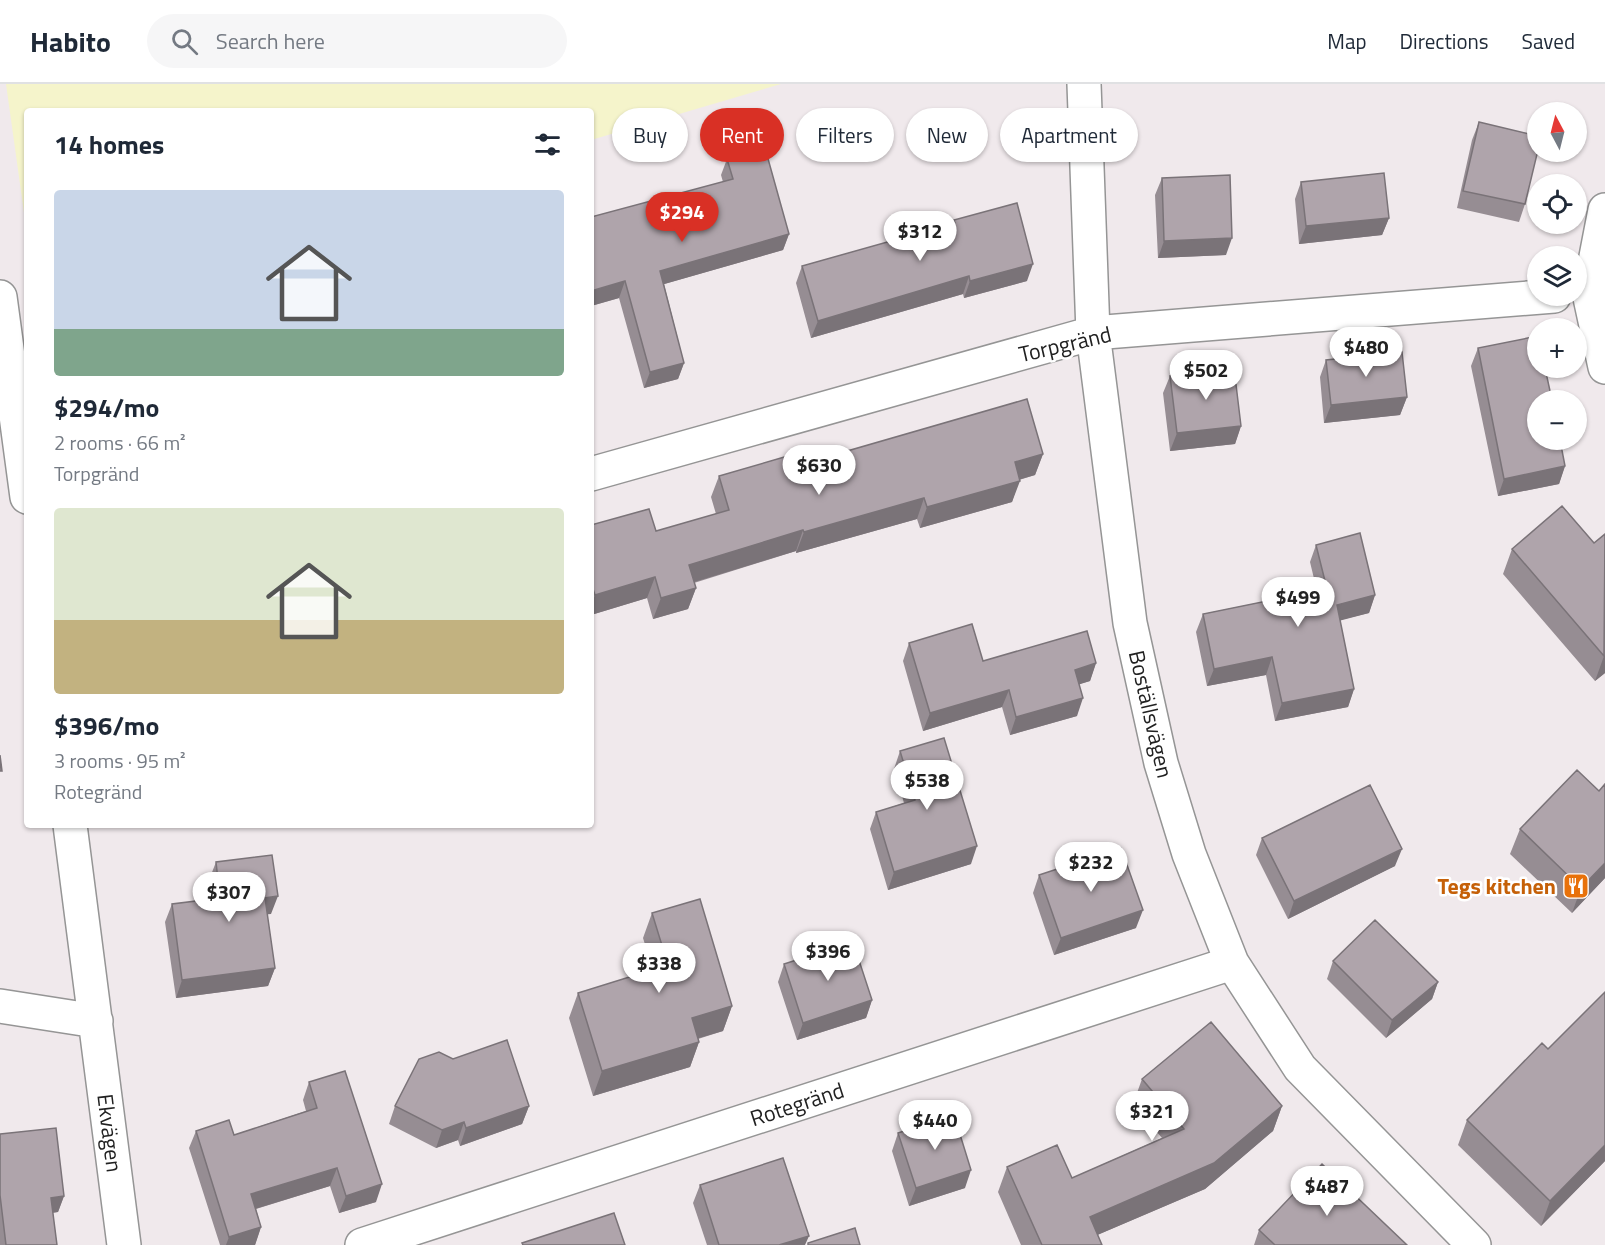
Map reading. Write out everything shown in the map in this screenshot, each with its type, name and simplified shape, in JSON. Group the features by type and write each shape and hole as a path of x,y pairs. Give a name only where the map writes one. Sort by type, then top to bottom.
{"street":[{"name":"Boställsvägen","path":"1084,84 1093,333 1130,623 1161,763 1189,854 1232,963 1300,1068 1474,1245"},
{"path":"1587,278 1605,210"},
{"path":"0,297 24,475"},
{"name":"Torpgränd","path":"594,473 1093,333 1527,298"},
{"path":"1587,304 1603,349"},
{"name":"Ekvägen","path":"70,828 124,1245"},
{"name":"Rotegränd","path":"362,1245 1232,963"},
{"path":"0,1006 96,1021"}],"green space":[{"path":"6,84 781,84 688,111 688,108 612,108 612,134 594,139 594,108 24,108 24,213"}],"building":[{"path":"1479,122 1527,133 1527,162 1535,162 1532,174 1527,174 1525,204 1463,191"},
{"path":"728,162 769,162 789,234 660,271 684,363 650,372 625,281 594,290 594,216 733,179"},
{"path":"1384,173 1389,218 1306,226 1301,182"},
{"path":"1230,175 1232,238 1164,241 1162,178"},
{"path":"1017,203 1033,264 970,281 969,276 818,321 802,266"},
{"path":"1527,338 1527,378 1547,378 1550,390 1527,390 1527,450 1562,450 1565,466 1504,479 1478,348"},
{"path":"1402,352 1407,397 1331,405 1326,360"},
{"path":"1234,368 1241,426 1177,433 1170,376"},
{"path":"1027,399 1043,454 1015,462 1020,481 927,507 924,498 804,532 803,530 689,565 696,588 661,598 655,577 595,595 594,524 649,509 656,531 729,510 719,476 805,451 809,462"},
{"path":"1562,506 1594,543 1605,534 1604,656 1512,549"},
{"path":"1360,533 1375,595 1337,605 1354,689 1282,703 1272,657 1214,669 1203,614 1327,589 1316,545"},
{"path":"972,624 983,661 1087,631 1096,663 1075,670 1083,698 1016,717 1009,690 930,713 909,643"},
{"path":"944,738 977,846 894,872 876,812 915,800 900,751"},
{"path":"1577,770 1599,791 1605,784 1605,863 1581,888 1520,829"},
{"path":"1370,785 1402,849 1294,901 1262,838"},
{"path":"1121,848 1143,910 1061,938 1039,875"},
{"path":"272,855 278,896 265,898 275,968 182,980 172,904 220,898 216,862"},
{"path":"700,899 732,1006 692,1018 699,1042 602,1071 578,993 668,965 652,913"},
{"path":"1375,920 1438,982 1392,1020 1333,961"},
{"path":"853,942 872,1000 803,1023 784,964"},
{"path":"1605,992 1605,1145 1550,1201 1467,1120 1542,1043 1548,1049"},
{"path":"1211,1022 1282,1106 1214,1163 1090,1217 1102,1245 1042,1245 1007,1167 1057,1145 1072,1178 1184,1129 1142,1079"},
{"path":"507,1040 529,1106 466,1128 464,1122 442,1130 395,1106 419,1059 439,1052 453,1059"},
{"path":"345,1071 382,1184 346,1196 337,1168 251,1194 261,1227 229,1237 196,1131 229,1120 234,1135 317,1108 309,1082"},
{"path":"954,1115 971,1170 916,1188 898,1133"},
{"path":"56,1128 64,1196 51,1198 57,1245 6,1245 0,1195 0,1134"},
{"path":"783,1158 809,1236 779,1245 719,1245 700,1185"},
{"path":"1322,1164 1407,1245 1275,1245 1259,1230"},
{"path":"614,1213 625,1245 523,1245 522,1243"},
{"path":"855,1228 860,1245 808,1245 808,1243"}],"place":[{"name":"Tegs kitchen","path":"1576,886"}]}
